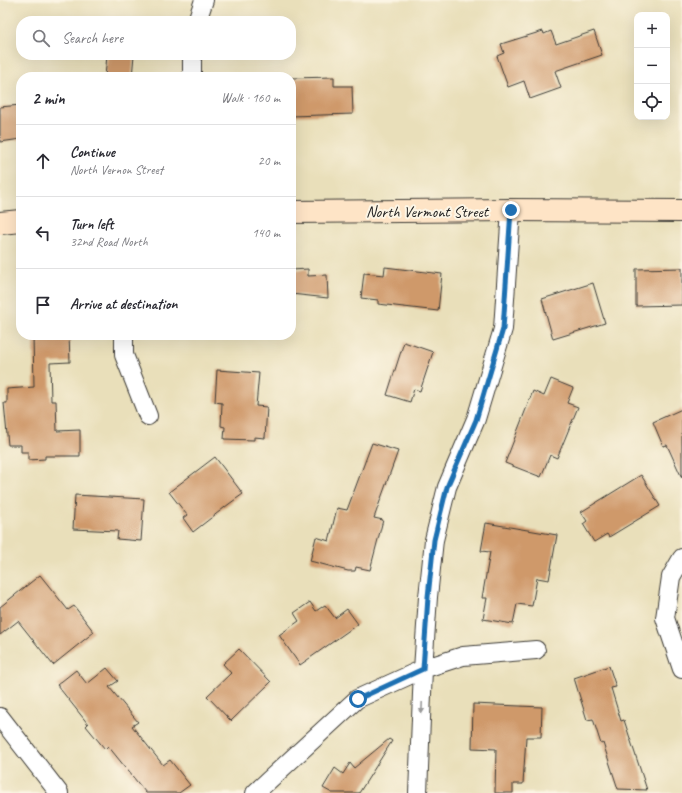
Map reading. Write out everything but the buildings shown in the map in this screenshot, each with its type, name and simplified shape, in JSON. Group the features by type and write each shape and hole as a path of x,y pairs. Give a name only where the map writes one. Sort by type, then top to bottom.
{"street":[{"path":"199,16 204,0"},
{"path":"192,60 192,72"},
{"path":"418,793 423,669 434,540 447,487 476,420 503,329 511,210"},
{"name":"North Vermont Street","path":"296,212 511,210 682,212"},
{"path":"0,224 16,222"},
{"path":"124,340 124,355 148,416"},
{"path":"682,558 670,577 665,618 682,668"},
{"path":"255,793 358,699 423,669 463,656 536,650"},
{"path":"0,717 59,793"}],"route":[{"path":"358,699 423,669 434,540 447,487 476,420 503,329 511,210"}]}
